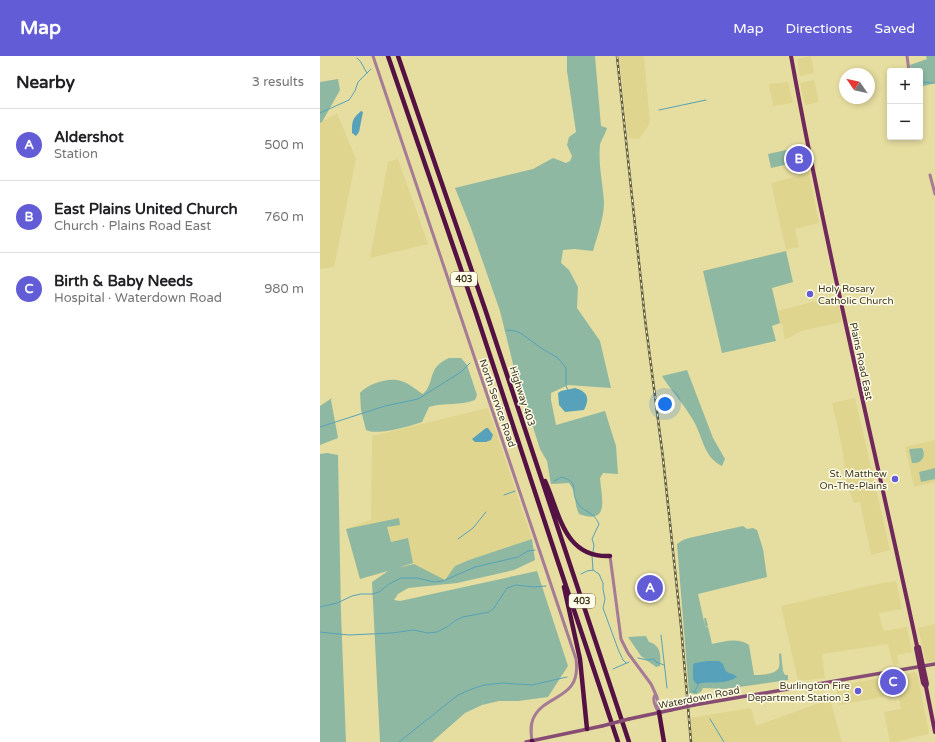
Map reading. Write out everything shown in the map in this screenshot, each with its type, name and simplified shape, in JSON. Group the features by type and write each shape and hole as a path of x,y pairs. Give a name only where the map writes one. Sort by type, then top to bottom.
{"highway":[{"name":"Highway 403","path":"388,56 476,313 618,742"},
{"name":"Highway 403","path":"398,56 536,461 629,742"},
{"path":"536,461 568,534 577,546 592,555 610,556"},
{"path":"558,562 580,659 588,729"},
{"path":"659,712 664,742"}],"main road":[{"name":"Plains Road East","path":"791,56 817,192 917,646 919,647 921,666 927,684 926,687 935,732"},
{"name":"Waterdown Road","path":"526,742 659,712 935,664"}],"street":[{"name":"North Service Road","path":"373,56 576,659 577,670 571,685 534,716 531,726 532,741"},
{"path":"907,56 909,68"},
{"path":"930,175 935,194"},
{"path":"610,556 622,642 628,653 651,684 657,697 659,712"}],"shaded area":[{"path":"619,56 644,56 650,123 639,139 628,138"},
{"path":"811,56 814,73 800,76 797,59"},
{"path":"814,80 819,102 805,105 800,83"},
{"path":"788,82 793,103 773,106 769,84"},
{"path":"337,113 356,159 334,267 320,269 320,123"},
{"path":"398,159 428,244 370,258 388,162"},
{"path":"809,173 819,223 795,229 799,247 786,250 771,183"},
{"path":"837,296 842,322 801,331 789,338 784,339 783,326 780,323 777,311"},
{"path":"855,398 890,550 871,555 860,502 854,503 847,485 842,447 832,403"},
{"path":"488,408 532,539 455,566 445,580 433,575 392,569 359,576 348,528 371,520 372,436"},
{"path":"935,440 935,482 914,487 905,447"},
{"path":"896,581 902,609 879,613 880,619 884,631 907,627 912,652 897,655 899,664 893,665 888,644 822,654 825,678 798,681 781,606"},
{"path":"935,624 935,661 927,662 918,628"},
{"path":"914,672 917,674 928,734 896,742 890,742 884,712 901,709 898,694 839,705 836,686 898,675 900,684 908,683 907,674"},
{"path":"830,699 842,742 692,742 689,718 751,708 756,726"}],"green space":[{"path":"567,56 595,56 601,126 607,128 600,145 600,167 604,209 593,251 574,249 563,250 561,263 569,270 578,287 577,308 600,341 611,388 568,385 551,393 556,425 605,411 616,446 618,474 603,473 600,478 602,507 600,513 596,516 589,517 579,514 576,506 575,494 569,483 551,484 547,461 540,449 513,364 500,311 471,228 455,188 533,169 553,158 566,163 570,161 572,156 567,145 569,137 576,132 567,71"},
{"path":"926,56 935,56 935,83 923,86 923,68 910,68 910,65 927,59"},
{"path":"338,79 340,90 320,123 320,82"},
{"path":"791,149 794,160 793,163 771,168 768,154"},
{"path":"786,251 793,282 772,288 780,323 772,326 776,341 722,353 703,271"},
{"path":"449,358 461,358 467,365 477,395 475,400 464,403 429,407 422,422 410,426 378,432 366,430 361,410 360,393 373,384 396,380 407,383 423,394 429,385 437,366"},
{"path":"687,370 713,438 725,459 722,466 707,452 696,426 686,408 662,376"},
{"path":"332,398 331,400 338,438 320,445 320,406"},
{"path":"922,448 924,454 922,459 918,462 912,463 909,450"},
{"path":"327,453 338,455 341,614 346,742 320,742 320,454"},
{"path":"935,468 935,479 921,482 919,472"},
{"path":"399,518 400,525 387,527 391,542 408,538 413,563 398,568 414,564 445,580 455,566 532,539 535,560 514,570 457,583 408,588 398,594 394,600 400,601 537,571 568,666 548,697 518,701 499,701 482,705 465,713 432,742 380,742 372,582 388,571 360,579 346,529"},
{"path":"743,526 747,529 753,528 757,530 763,549 767,577 698,594 705,626 704,618 706,618 708,626 705,627 708,627 712,644 726,641 740,641 749,645 754,675 775,672 779,667 779,654 781,653 783,671 785,675 788,675 788,680 724,689 703,688 701,692 695,694 689,693 677,544 689,538"},
{"path":"646,636 649,642 653,643 658,648 660,655 660,666 656,667 641,656 628,637"}],"water":[{"path":"361,111 363,112 359,132 356,136 352,133 352,123 354,118"},
{"path":"575,388 583,391 587,396 586,406 584,410 565,412 559,405 558,393"},
{"path":"488,428 493,435 491,440 486,442 475,442 472,439"},
{"path":"719,661 723,664 727,672 737,677 732,680 722,682 696,684 693,679 693,665 695,663"}],"waterway":[{"path":"357,58 367,73"},
{"path":"320,113 349,100 355,91 358,82 371,69"},
{"path":"923,82 935,83"},
{"path":"659,110 706,100"},
{"path":"506,330 516,331 522,334 558,358 566,368 566,386 568,390"},
{"path":"320,427 385,406 418,399 461,372 470,363"},
{"path":"554,481 562,477 568,479 573,484 575,498 579,506 597,519 599,524 592,539 594,545 593,552"},
{"path":"504,495 515,491"},
{"path":"458,539 473,528 486,512"},
{"path":"320,607 337,603 352,596 379,592 389,584 401,578 417,578 434,582 443,581 475,567 518,557 528,551 535,550"},
{"path":"592,555 593,570"},
{"path":"581,574 593,570 599,574 603,583 605,599 603,608 618,649 626,663"},
{"path":"320,632 349,635 392,633 413,630 428,633 437,632 463,617 489,612 494,608 507,588 516,585 533,587 546,586"},
{"path":"661,635 667,688"},
{"path":"638,658 647,660 654,659 656,662 664,665"},
{"path":"613,669 629,662"},
{"path":"399,742 458,695 472,689 484,685 502,683 532,685 567,677"},
{"path":"695,691 699,683"},
{"path":"692,691 697,693"},
{"path":"710,719 724,742"}],"railway":[{"path":"617,56 645,319 663,458 681,626 691,742"}],"place":[{"name":"East Plains United Church","path":"799,159"},
{"name":"Holy Rosary Catholic Church","path":"810,294"},
{"name":"St. Matthew On-The-Plains","path":"895,479"},
{"name":"Aldershot","path":"650,588"},
{"name":"Birth & Baby Needs","path":"893,682"},
{"name":"Burlington Fire Department Station 3","path":"858,691"}]}
